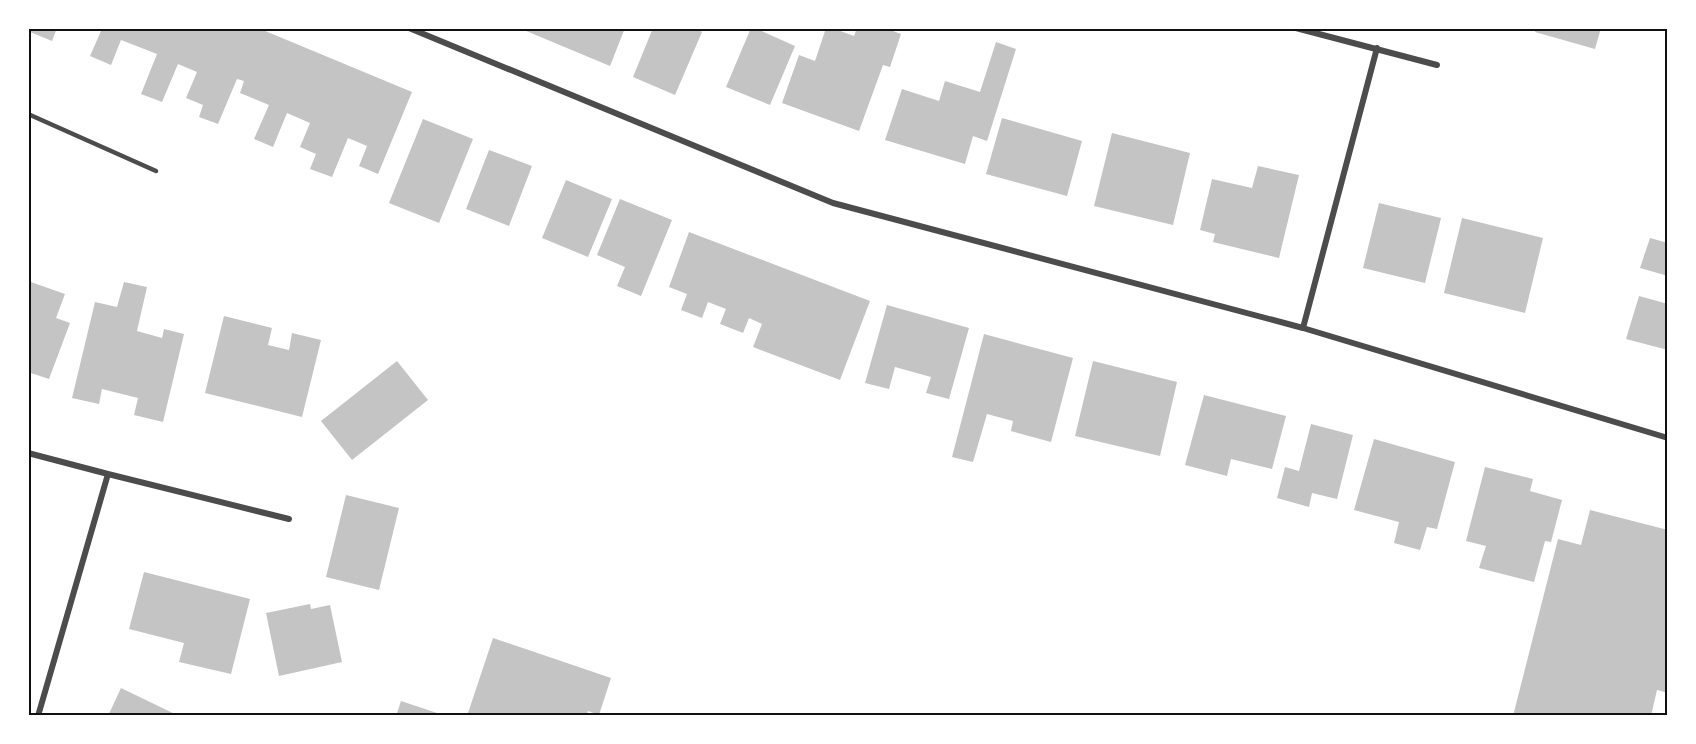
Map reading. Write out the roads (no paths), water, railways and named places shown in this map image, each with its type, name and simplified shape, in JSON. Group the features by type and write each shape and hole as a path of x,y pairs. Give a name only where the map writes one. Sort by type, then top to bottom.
{"street":[{"path":"409,28 833,203 1303,328 1668,438"},
{"path":"1296,28 1437,65"},
{"path":"1303,328 1377,48"},
{"path":"28,453 289,519"},
{"path":"38,716 108,474"}],"lane":[{"path":"28,114 156,171"}]}
